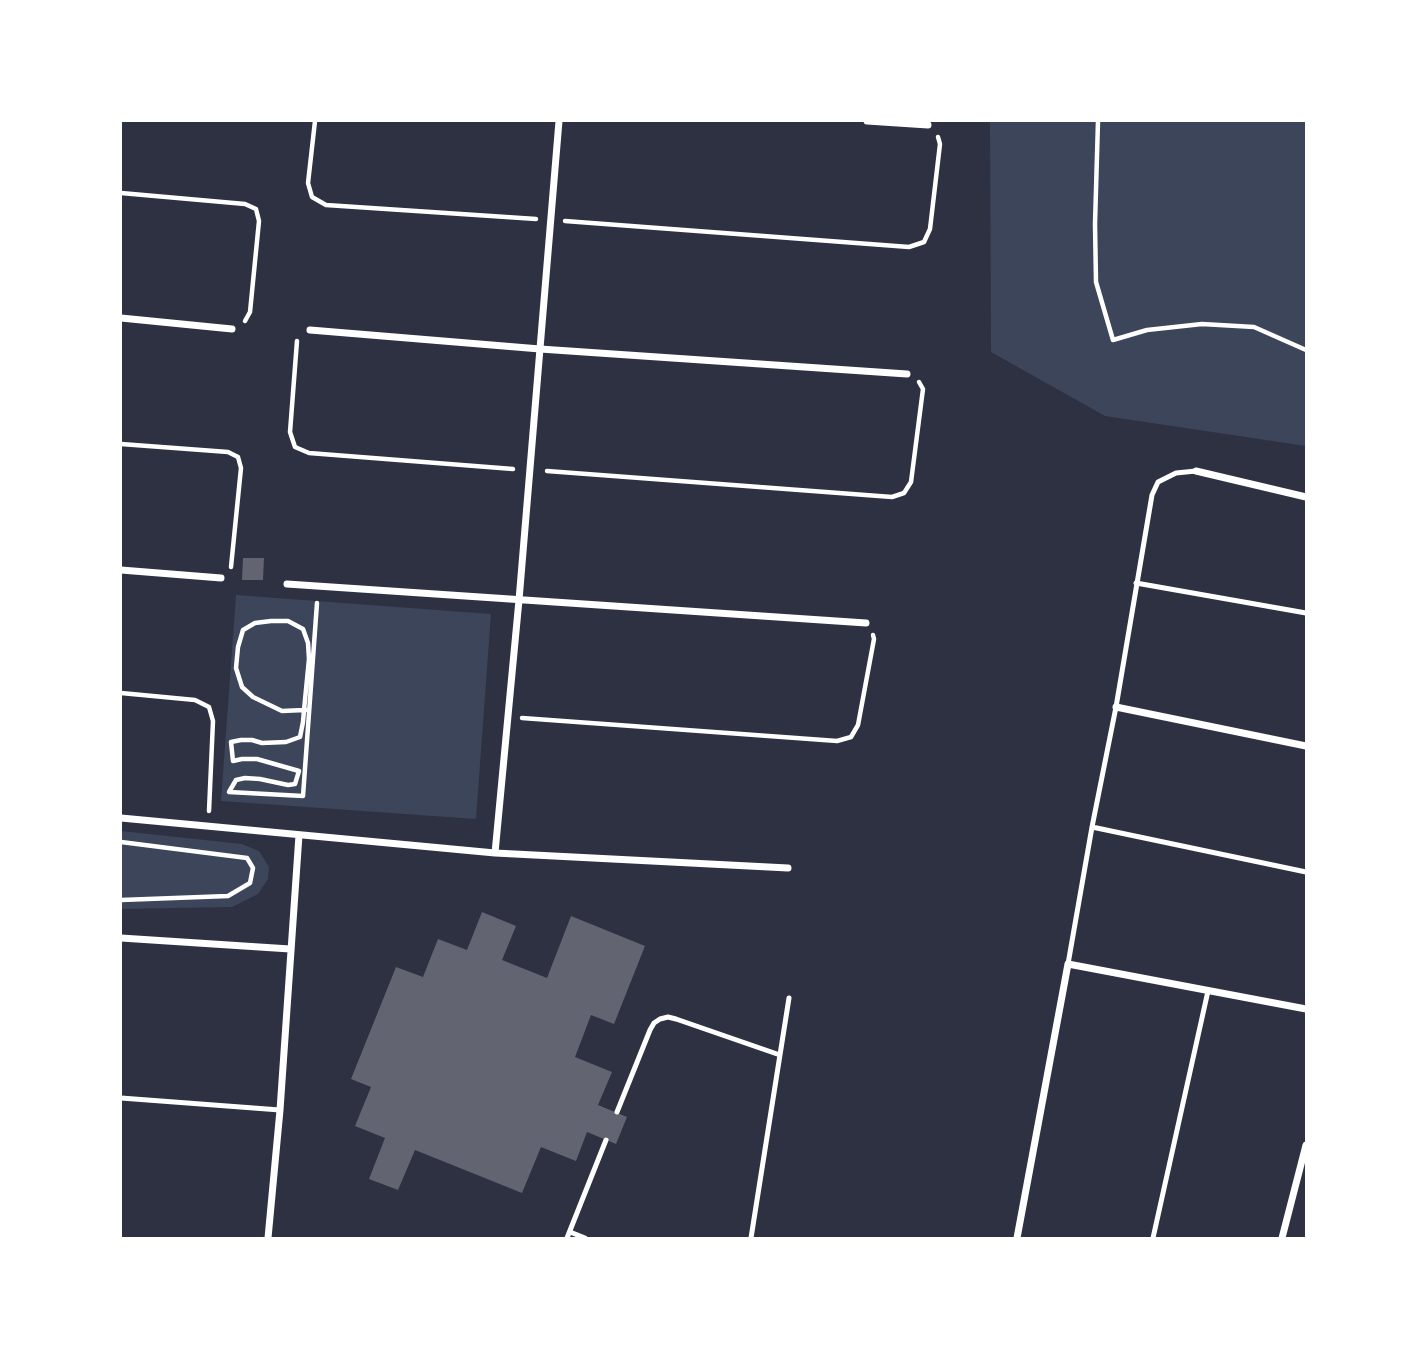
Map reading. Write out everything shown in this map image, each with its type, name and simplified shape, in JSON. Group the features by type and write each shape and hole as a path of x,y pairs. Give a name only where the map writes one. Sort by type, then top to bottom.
{"street":[{"path":"495,852 559,121"},
{"path":"867,121 928,125"},
{"path":"121,318 232,329"},
{"path":"310,330 906,374"},
{"path":"1196,471 1306,497"},
{"path":"121,570 221,578"},
{"path":"287,584 866,623"},
{"path":"1116,707 1306,746"},
{"path":"121,818 495,852 788,868"},
{"path":"268,1238 280,1110 299,835"},
{"path":"121,937 290,949"},
{"path":"1017,1238 1068,964 1306,1009"},
{"path":"1282,1238 1306,1144"}],"lane":[{"path":"1068,964 1152,495 1158,482 1176,472 1196,471"},
{"path":"1136,583 1306,613"},
{"path":"1092,827 1306,872"},
{"path":"1153,1238 1208,991"},
{"path":"751,1238 789,998"},
{"path":"617,1112 650,1030 660,1018 676,1018 780,1055"},
{"path":"121,1098 280,1110"},
{"path":"585,1238 569,1235 606,1140"}],"path":[{"path":"315,121 307,183 312,197 326,205 909,247 924,242 930,229 940,144 936,132 928,125"},
{"path":"1098,121 1096,282 1113,340 1147,330 1202,324 1254,327 1306,350"},
{"path":"121,193 244,204 256,209 259,221 250,312 244,322 232,329"},
{"path":"310,330 301,332 296,342 290,432 295,447 309,453 892,497 904,493 911,482 923,389 916,378 906,374"},
{"path":"121,444 228,452 238,457 241,468 232,565 228,573 221,578"},
{"path":"307,710 282,711 253,697 242,687 236,668 243,630 255,623 271,621 288,621 303,629 308,643 309,659 307,710 303,796 229,792 236,780 245,778 295,785 299,771 257,758 233,761 231,742 286,742 300,737 307,710 317,601"},
{"path":"507,716 837,741 851,737 858,724 874,639 872,630 866,623"},
{"path":"121,694 195,700 209,707 214,721 209,826"},
{"path":"121,842 247,858 253,868 250,883 228,896 121,900"}],"shaded area":[{"path":"990,121 1306,121 1306,446 1105,416 991,352"},
{"path":"236,595 491,614 476,819 221,801"},
{"path":"121,831 242,844 259,851 269,867 268,879 258,894 232,907 121,909"}],"building":[{"path":"243,558 264,558 263,580 242,580"},
{"path":"482,912 516,926 502,960 547,978 571,916 645,946 614,1024 591,1015 575,1057 612,1072 598,1105 627,1117 616,1144 587,1132 576,1161 541,1147 522,1193 415,1150 398,1190 369,1179 385,1138 355,1126 371,1087 351,1079 396,967 423,977 438,939 467,950"}]}
